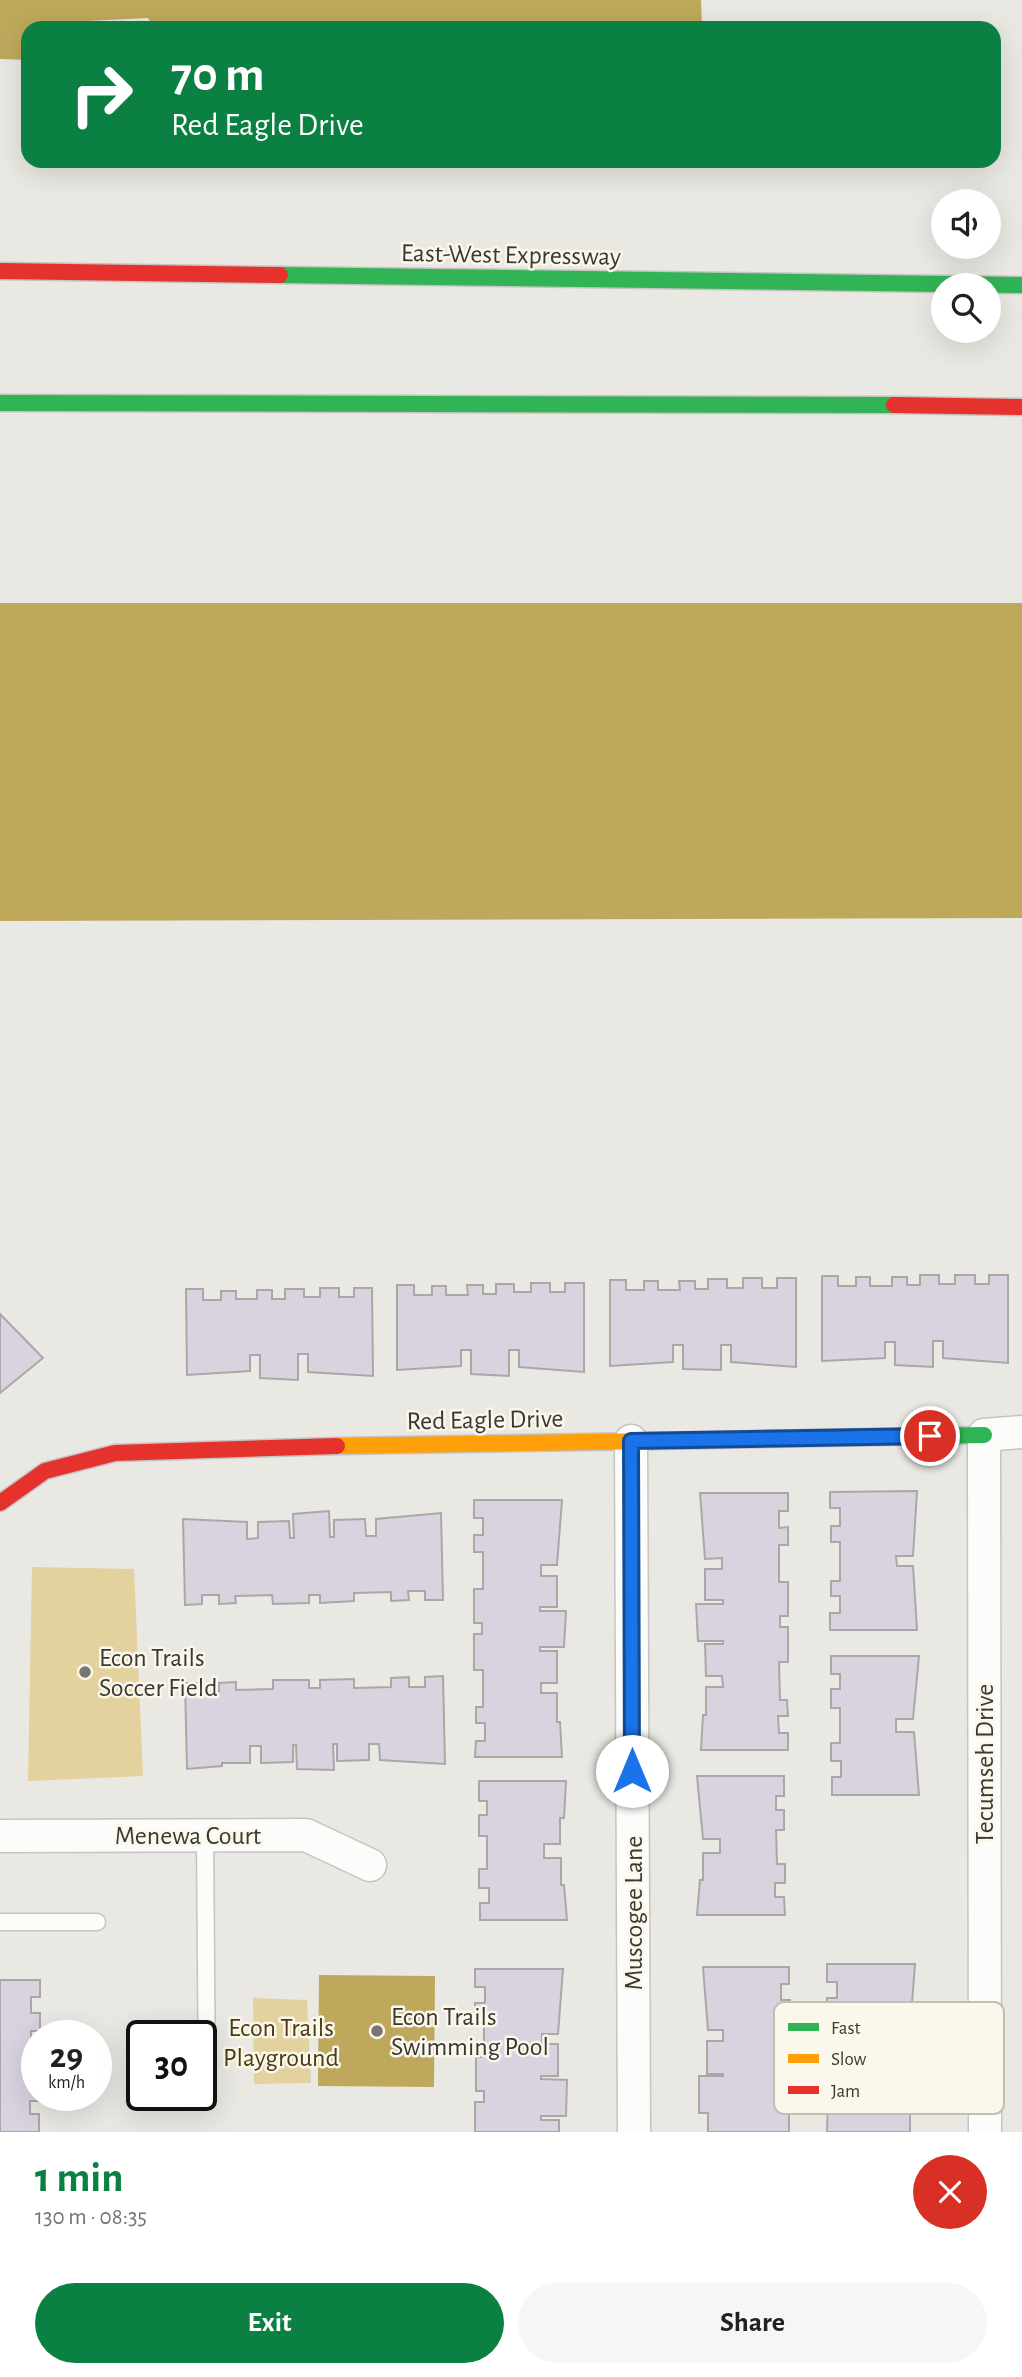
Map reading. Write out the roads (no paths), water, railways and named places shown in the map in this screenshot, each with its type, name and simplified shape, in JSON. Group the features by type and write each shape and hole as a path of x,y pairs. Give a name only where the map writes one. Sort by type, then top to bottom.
{"main road":[{"name":"East-West Expressway","path":"0,271 1022,285"},
{"path":"0,403 864,404 1022,407"},
{"name":"Red Eagle Drive","path":"0,1503 16,1486 75,1458 134,1450 984,1435"}],"street":[{"path":"984,1435 1022,1433"},
{"name":"Tecumseh Drive","path":"984,1435 985,2002"},
{"name":"Muscogee Lane","path":"631,1441 634,2132"},
{"name":"Menewa Court","path":"0,1836 306,1835 370,1865"},
{"name":"Tecumseh Drive","path":"985,2114 985,2132"}],"lane":[{"path":"205,1835 206,2020"},
{"path":"0,1922 97,1922"}],"place":[{"name":"Econ Trails Soccer Field","path":"85,1672"},
{"name":"Econ Trails Swimming Pool","path":"377,2031"}],"park label":[{"name":"Econ Trails Playground","path":"281,2042"}]}
